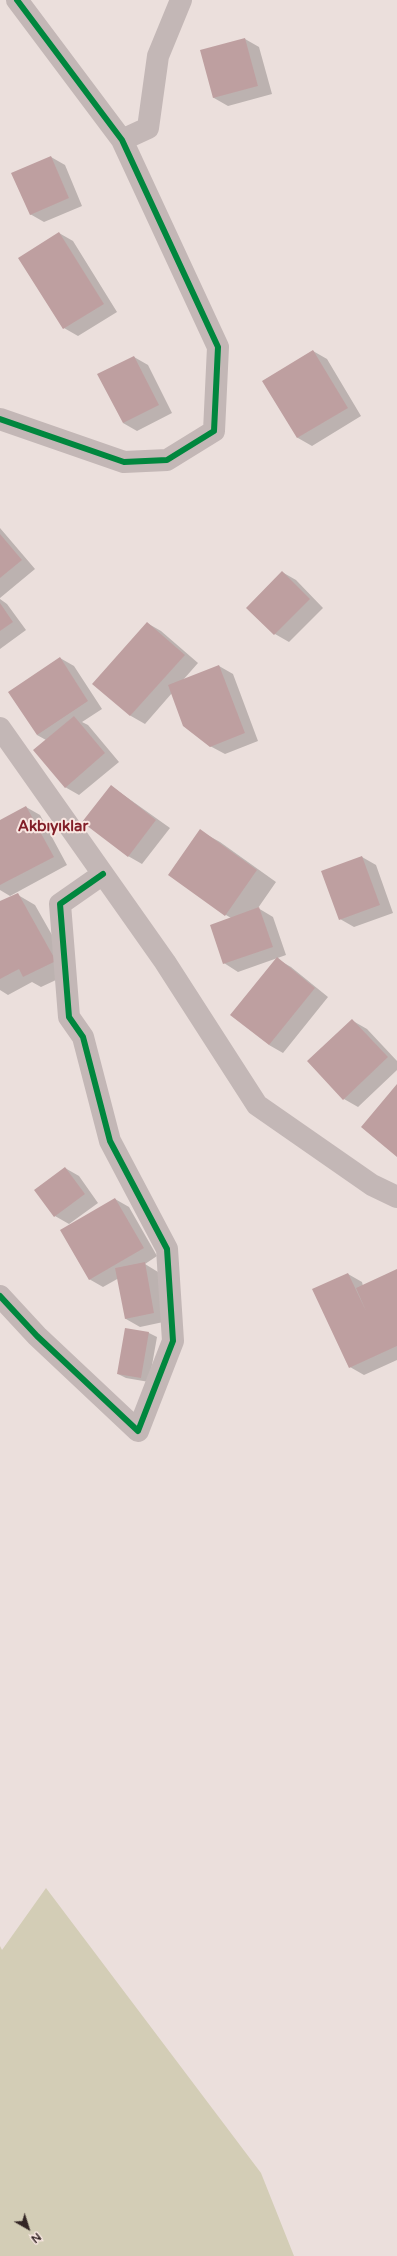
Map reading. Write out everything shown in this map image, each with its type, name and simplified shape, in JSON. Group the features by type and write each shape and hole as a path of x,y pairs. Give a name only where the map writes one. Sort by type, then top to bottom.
{"street":[{"path":"0,419 124,462 167,460 214,431 218,347 122,140 16,0"},
{"path":"122,140 148,128 158,56 181,0"},
{"path":"0,728 165,962 257,1105 372,1185 397,1197"},
{"path":"0,1296 37,1336 138,1431 173,1341 168,1250 110,1141 83,1037 68,1016 60,904 103,874"}],"shaded area":[{"path":"46,1888 261,2173 294,2256 0,2256 0,1946 2,1950"}],"building":[{"path":"245,38 258,86 213,98 200,50"},
{"path":"51,156 69,198 30,215 11,173"},
{"path":"59,232 104,304 63,329 18,258"},
{"path":"313,350 348,408 297,438 262,381"},
{"path":"134,356 159,405 123,423 97,374"},
{"path":"0,534 22,560 0,578"},
{"path":"282,571 310,599 274,635 246,608"},
{"path":"0,603 13,622 0,631"},
{"path":"147,622 185,655 130,716 92,684"},
{"path":"60,657 88,701 37,735 8,692"},
{"path":"219,665 245,733 210,747 183,726 168,685"},
{"path":"74,716 105,753 65,788 33,750"},
{"path":"111,785 156,820 128,857 82,822"},
{"path":"26,806 54,857 0,885 0,820"},
{"path":"200,829 257,870 225,916 168,875"},
{"path":"362,856 380,905 339,920 321,871"},
{"path":"18,893 56,961 23,977 19,969 0,979 0,901"},
{"path":"259,907 273,947 223,964 210,925"},
{"path":"277,957 315,988 269,1045 230,1015"},
{"path":"352,1019 388,1057 343,1100 307,1061"},
{"path":"397,1084 397,1157 361,1127"},
{"path":"65,1167 85,1194 54,1217 34,1190"},
{"path":"115,1198 144,1248 89,1280 60,1230"},
{"path":"145,1262 154,1313 125,1319 115,1268"},
{"path":"397,1269 397,1346 349,1368 312,1289 348,1273 366,1311 356,1288"},
{"path":"125,1328 149,1332 141,1378 117,1374"}],"cycle path":[{"path":"0,419 124,462 167,460 214,431 218,347 122,140 17,0"},
{"path":"0,1296 37,1336 138,1431 173,1341 167,1249 110,1141 83,1037 69,1017 60,904 103,874"}],"district":[{"name":"Akbıyıklar","path":"53,827"}]}
